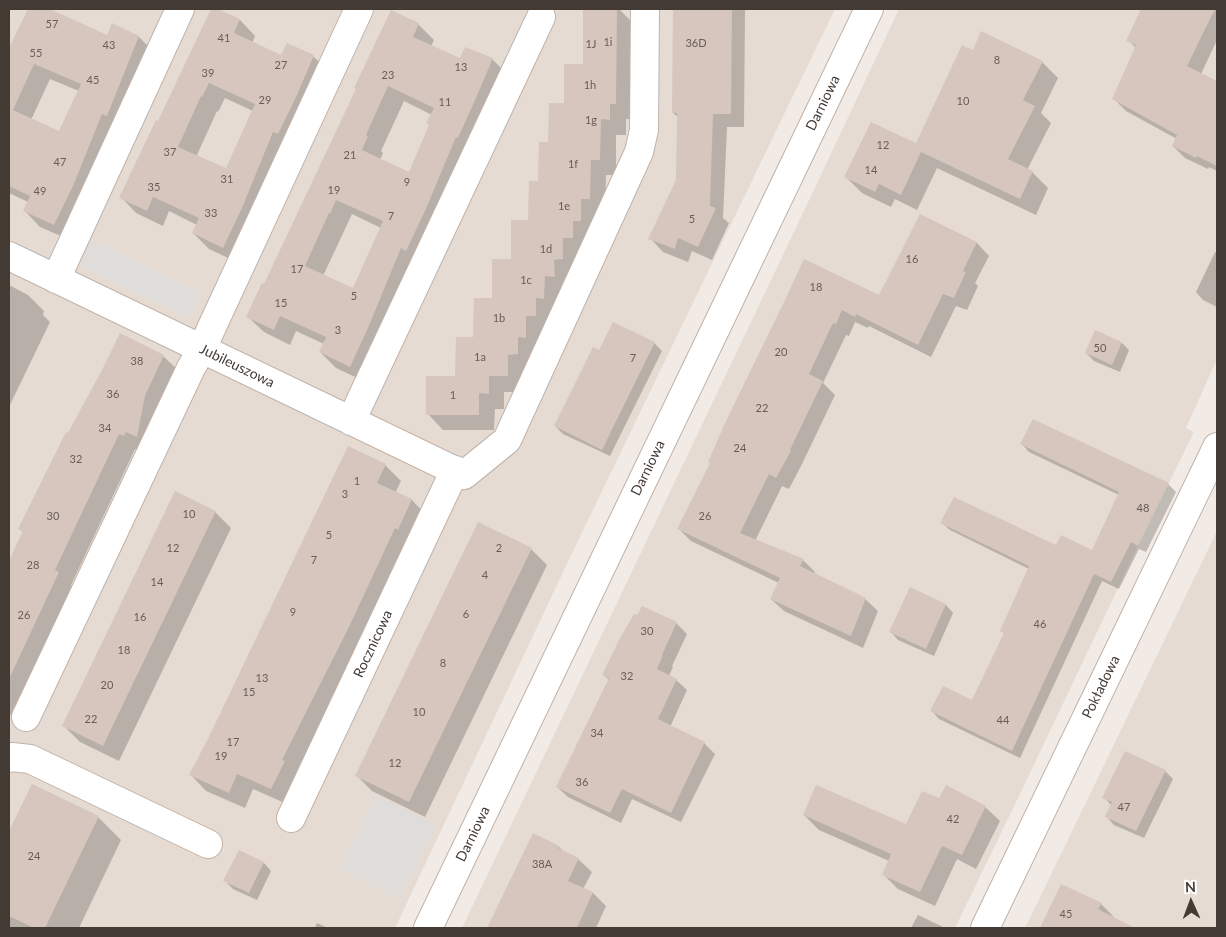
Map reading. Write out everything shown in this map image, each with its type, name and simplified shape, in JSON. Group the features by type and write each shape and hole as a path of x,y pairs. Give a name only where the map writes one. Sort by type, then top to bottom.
{"street":[{"path":"56,279 180,9"},
{"path":"26,717 191,368 202,349 359,9"},
{"path":"460,473 507,440 639,152 644,130 645,9"},
{"name":"Darniowa","path":"428,928 869,9"},
{"path":"352,421 541,17"},
{"name":"Jubileuszowa","path":"9,256 460,473"},
{"name":"Pokładowa","path":"985,928 1217,447"},
{"name":"Rocznicowa","path":"291,818 460,473"},
{"path":"9,758 30,759 208,844"}],"shaded area":[{"path":"9,9 835,9 574,549 395,928 9,928"},
{"path":"899,9 1217,9 1217,359 1186,428 1194,432 955,928 462,928 812,194"},
{"path":"91,241 200,292 188,318 79,266"},
{"path":"1217,531 1217,928 1025,928 1077,821"},
{"path":"375,795 436,825 400,900 339,870"}],"building":[{"path":"28,9 50,9 107,35 112,23 139,36 107,116 102,114 73,186 54,225 23,211 30,196 9,186 9,48","holes":["34,64 81,84 59,131 13,110"]},
{"path":"211,9 218,9 240,19 234,33 281,55 287,43 314,55 278,134 273,132 242,208 223,248 192,233 199,218 153,197 147,211 119,198 156,120 158,121","holes":["209,83 255,104 226,168 178,147 201,96"]},
{"path":"583,9 617,9 616,104 610,104 610,120 601,119 600,160 591,160 590,199 581,199 581,221 573,221 573,238 563,238 563,259 554,260 555,277 545,276 544,299 536,298 536,316 526,316 526,338 518,337 518,354 508,355 508,376 489,376 489,394 479,393 479,415 426,415 426,376 455,376 456,337 473,337 474,298 492,298 492,259 511,259 511,220 528,220 529,181 538,181 539,142 548,142 549,103 564,103 564,64 583,64"},
{"path":"673,9 732,9 731,114 713,114 710,206 716,208 698,247 678,238 675,249 648,239 676,180 677,113 672,113"},
{"path":"1141,9 1215,9 1187,66 1217,81 1217,166 1172,146 1177,135 1112,99 1136,45 1126,41"},
{"path":"391,10 419,23 413,37 460,58 465,47 493,58 406,251 401,248 350,367 319,352 326,337 280,316 274,330 246,317 262,283 264,284 356,89 354,88","holes":["388,86 434,108 426,123 429,125 409,172 362,150 368,136 366,135","336,200 383,221 353,288 305,266"]},
{"path":"981,31 1043,61 1023,100 1035,106 1008,159 1033,171 1020,199 921,152 901,195 879,184 875,192 844,177 871,122 916,143 962,45 973,50"},
{"path":"920,214 977,242 963,271 966,272 954,298 943,294 918,345 856,314 855,317 842,310 836,324 833,323 809,374 823,381 791,451 776,478 769,474 740,533 804,559 800,566 866,598 851,636 770,599 780,578 677,529 710,463 708,462 726,421 804,259 879,295"},
{"path":"613,322 655,342 602,450 554,426 593,347 599,350"},
{"path":"1095,330 1122,342 1112,365 1085,353"},
{"path":"120,333 164,355 145,396 137,437 126,432 124,436 119,434 55,570 59,572 9,679 9,561 23,531 18,529 66,432 68,433"},
{"path":"1033,419 1169,483 1138,546 1131,542 1111,582 1094,574 1012,751 930,711 943,686 972,700 1004,633 1000,631 1029,566 940,523 954,497 1056,545 1061,535 1092,550 1119,492 1020,444"},
{"path":"348,446 386,464 377,483 412,499 398,530 395,528 349,627 282,760 285,761 271,789 237,774 229,793 189,775"},
{"path":"175,491 216,511 103,746 62,726"},
{"path":"478,522 532,548 409,802 355,776"},
{"path":"910,587 946,604 926,649 889,632"},
{"path":"642,606 677,622 657,669 677,679 658,719 705,742 671,813 622,789 610,813 556,787 609,678 602,675 620,638 634,614 637,615"},
{"path":"1125,751 1166,770 1136,831 1105,817 1112,802 1102,798"},
{"path":"32,784 99,816 45,928 34,928 9,916 9,831"},
{"path":"816,785 906,824 922,791 939,798 946,785 986,806 962,855 942,846 920,892 882,875 891,854 803,815"},
{"path":"533,833 579,858 568,881 593,892 577,928 487,928"},
{"path":"239,850 264,862 249,893 223,881"},
{"path":"1061,884 1102,903 1098,909 1135,928 1040,928"}]}
